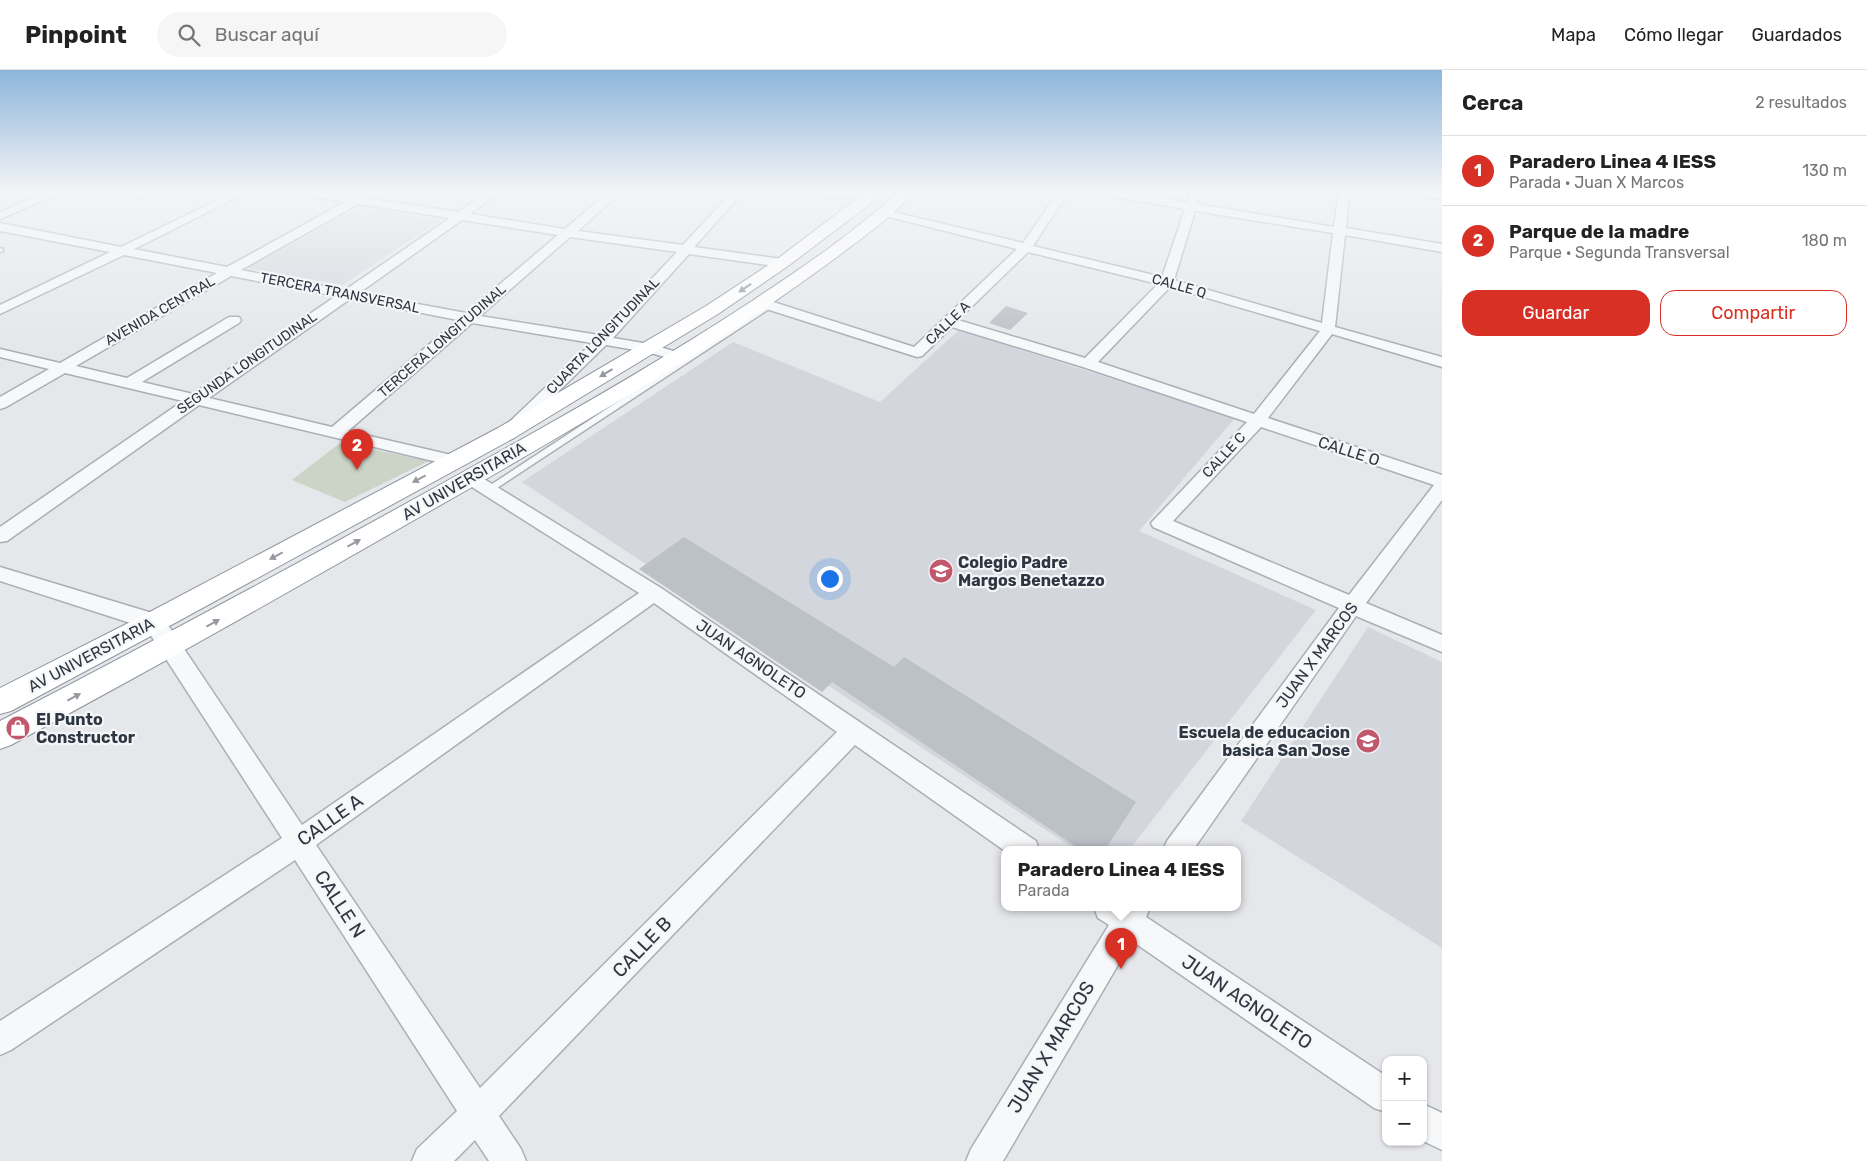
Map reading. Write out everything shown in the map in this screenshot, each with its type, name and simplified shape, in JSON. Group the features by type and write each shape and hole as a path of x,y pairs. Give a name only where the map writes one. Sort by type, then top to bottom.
{"highway":[{"name":"AV UNIVERSITARIA","path":"0,702 154,622 506,433 712,310 782,263 810,242"},
{"name":"AV UNIVERSITARIA","path":"0,736 479,484 765,305 847,242"}],"street":[{"name":"TERCERA TRANSVERSAL","path":"82,242 468,318 649,348 680,357"},
{"path":"0,310 140,242"},
{"name":"AVENIDA CENTRAL","path":"0,404 282,242"},
{"name":"SEGUNDA LONGITUDINAL","path":"0,536 421,242"},
{"name":"TERCERA LONGITUDINAL","path":"335,433 556,242"},
{"path":"634,242 782,263"},
{"name":"CUARTA LONGITUDINAL","path":"506,433 602,340 694,242"},
{"name":"CALLE Q","path":"1009,242 1167,282 1442,362"},
{"name":"CALLE A","path":"765,305 917,353 1029,242"},
{"path":"1088,364 1167,282 1179,242"},
{"path":"1328,330 1339,242"},
{"path":"1408,242 1442,248"},
{"path":"130,383 234,320"},
{"name":"CALLE O","path":"950,322 1088,364 1257,421 1442,480"},
{"name":"CALLE C","path":"1328,330 1257,421 1160,523 1353,605"},
{"path":"0,352 454,460"},
{"name":"JUAN AGNOLETO","path":"479,484 654,593 1020,846"},
{"name":"JUAN X MARCOS","path":"1180,846 1353,605 1442,487"},
{"path":"0,574 154,622"},
{"name":"CALLE A","path":"0,1039 299,842 654,593"},
{"path":"1353,605 1442,644"},
{"name":"CALLE N","path":"154,622 509,1161"},
{"name":"CALLE B","path":"428,1161 478,1114 854,730"},
{"name":"JUAN AGNOLETO","path":"1123,912 1382,1093"},
{"name":"JUAN X MARCOS","path":"983,1161 1123,912"},
{"path":"1427,1124 1442,1133"}],"lane":[{"path":"479,484 765,305"}],"shaded area":[{"path":"295,242 408,242 342,285 248,268"},
{"name":"Colegio Padre Margos Benetazzo","path":"959,330 1235,418 1139,531 1316,610 1132,846 1070,846 522,482 733,342 880,402"},
{"path":"340,443 429,461 345,502 292,480"},
{"name":"Escuela de educacion basica San Jose","path":"1368,627 1442,662 1442,948 1241,821"}],"building":[{"path":"1006,306 1028,313 1010,330 989,323"},
{"path":"684,537 894,667 904,657 1136,802 1108,846 1075,846 832,682 822,692 639,569"}],"place":[{"name":"Parque de la madre","path":"357,470"},
{"name":"Colegio Padre Margos Benetazzo","path":"941,571"},
{"name":"El Punto Constructor","path":"18,728"},
{"name":"Escuela de educacion basica San Jose","path":"1368,741"},
{"name":"Paradero Linea 4 IESS","path":"1121,969"}]}
